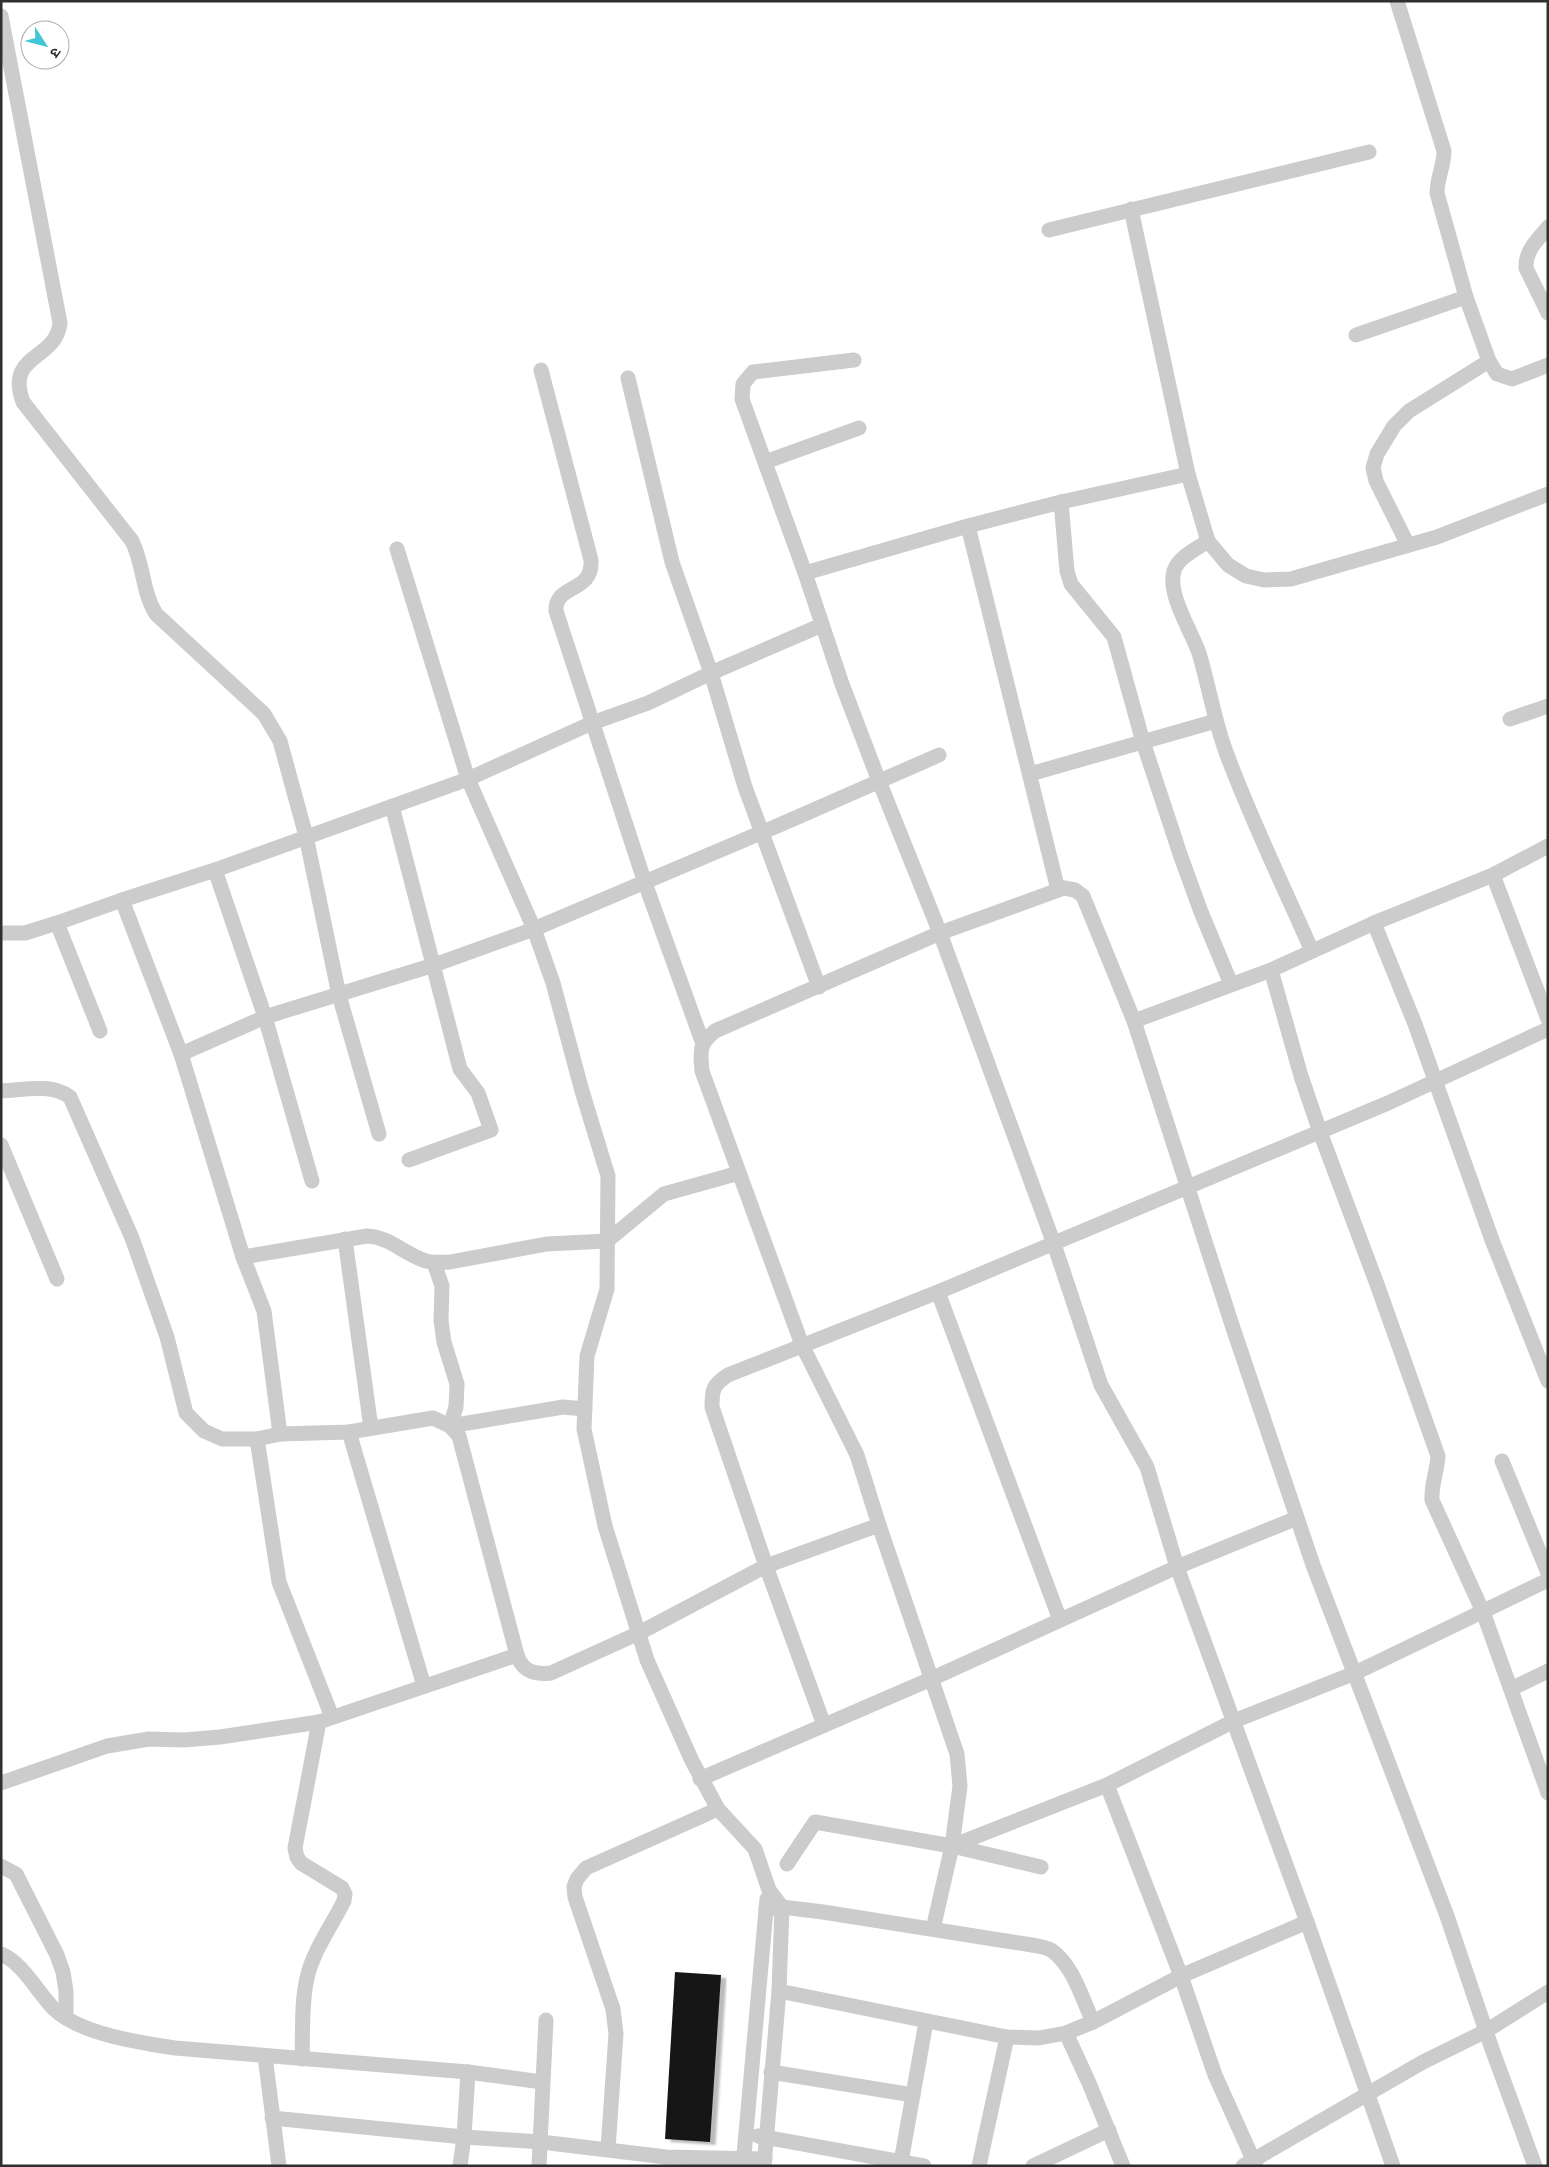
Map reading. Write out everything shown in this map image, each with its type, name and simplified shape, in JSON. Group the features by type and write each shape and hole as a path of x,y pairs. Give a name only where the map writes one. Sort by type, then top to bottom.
{"street":[{"path":"1397,1 1444,151 1444,162 1437,183 1437,193 1466,297 1489,361 1497,374 1512,379 1548,365"},
{"path":"1,16 60,323 55,339 21,371 18,388 23,402 132,541 139,554 150,604 156,614 264,714 272,726 286,757 306,836 340,995 379,1134"},
{"path":"1049,230 1369,152"},
{"path":"1131,209 1188,474 1208,542 1228,565 1246,576 1264,580 1291,580 1436,537 1548,494"},
{"path":"1548,227 1533,245 1526,260 1526,268 1548,313"},
{"path":"1356,336 1466,297"},
{"path":"854,360 753,372 743,384 742,399 879,781 940,933 1054,1244 1101,1385 1147,1467 1177,1567 1307,1922 1392,2166"},
{"path":"1408,545 1376,481 1374,468 1377,454 1394,426 1409,411 1489,361"},
{"path":"541,370 591,560 592,570 586,580 559,597 556,603 556,610 644,883 703,1044"},
{"path":"628,378 672,562 711,673 745,787 819,987"},
{"path":"765,462 859,428"},
{"path":"805,573 968,526 1061,502 1188,474"},
{"path":"1061,502 1067,571 1071,584 1114,638 1143,742 1180,857 1231,984"},
{"path":"968,526 1058,890"},
{"path":"1208,542 1183,558 1174,569 1173,581 1176,598 1198,652 1225,750 1312,951"},
{"path":"272,2118 608,2149 665,2161 764,2162 779,1991 782,1907 769,1890 755,1849 718,1808 700,1779 647,1660 605,1526 584,1429 584,1408 587,1356 607,1290 608,1176 582,1091 553,983 534,929 468,779 397,549"},
{"path":"1,933 24,933 56,923 215,870 468,779 592,723 648,703 711,673 822,625"},
{"path":"1510,719 1548,706"},
{"path":"1030,774 1216,720"},
{"path":"181,1054 265,1017 434,965 534,929 939,754"},
{"path":"392,806 460,1069 478,1093 491,1130 409,1160"},
{"path":"1134,1021 1271,970 1374,923 1493,875 1548,846"},
{"path":"215,870 265,1017 312,1181"},
{"path":"1493,875 1548,1019"},
{"path":"933,1929 952,1846 960,1786 957,1754 857,1455 802,1345 702,1071 700,1050 706,1038 715,1031 940,933 1064,888 1075,890 1082,896 1134,1021 1297,1518 1447,1916 1535,2166"},
{"path":"122,900 181,1054 243,1257 264,1311 280,1434"},
{"path":"56,923 100,1031"},
{"path":"1374,923 1415,1024 1492,1240 1548,1379"},
{"path":"1271,970 1301,1076 1320,1132 1438,1456 1437,1468 1431,1489 1432,1500 1483,1612 1548,1793"},
{"path":"824,1725 766,1566 712,1407 712,1393 716,1383 728,1375 938,1292 1320,1132 1548,1029"},
{"path":"1,1091 54,1088 70,1097 132,1238 167,1337 186,1412 204,1431 222,1438 256,1439 280,1434 349,1432 433,1418 450,1426 459,1436 520,1664 529,1672 540,1675 551,1673 639,1633 766,1566 879,1525"},
{"path":"1,1145 57,1279"},
{"path":"243,1257 344,1239 378,1237 390,1241 415,1257 434,1263 450,1262 547,1244 607,1241 664,1194 739,1173"},
{"path":"344,1239 371,1428"},
{"path":"434,1263 442,1286 442,1333 457,1384 456,1407 450,1426"},
{"path":"938,1292 1060,1620"},
{"path":"450,1426 563,1408 584,1408"},
{"path":"349,1432 424,1686"},
{"path":"256,1439 279,1582 326,1720 295,1848 301,1863 342,1888 345,1894 344,1901 319,1949 308,1977 305,1996 302,2059"},
{"path":"1502,1461 1548,1573"},
{"path":"700,1779 932,1679 1177,1567 1297,1518"},
{"path":"952,1846 1107,1785 1234,1721 1354,1673 1548,1580"},
{"path":"1,1784 116,1745 149,1739 184,1740 220,1737 326,1720 518,1656"},
{"path":"1510,1689 1548,1671"},
{"path":"1107,1785 1181,1976 1215,2075 1251,2164 1366,2094 1486,2031 1548,1992"},
{"path":"608,2149 616,2034 613,2009 575,1897 574,1887 577,1879 586,1868 718,1808"},
{"path":"787,1864 815,1822 952,1846 1041,1867"},
{"path":"1,1866 16,1874 57,1955 63,1972 66,1991 66,2018"},
{"path":"743,2162 769,1890"},
{"path":"766,1909 782,1907 933,1929 1049,1949 1062,1960 1069,1971 1093,2022"},
{"path":"779,1991 1007,2037 1039,2038 1066,2033 1093,2022 1181,1976 1307,1922"},
{"path":"1,1954 14,1961 55,2010 66,2018 80,2026 141,2043 265,2056 468,2072 542,2082"},
{"path":"761,1963 780,1964"},
{"path":"539,2166 546,2020"},
{"path":"901,2162 926,2022"},
{"path":"1066,2033 1123,2166"},
{"path":"981,2165 1007,2037"},
{"path":"265,2056 278,2166"},
{"path":"460,2166 464,2137 468,2072"},
{"path":"771,2072 912,2095"},
{"path":"1033,2166 1109,2130"},
{"path":"746,2134 924,2166"}],"building":[{"path":"675,1972 721,1975 710,2142 665,2139"}]}
